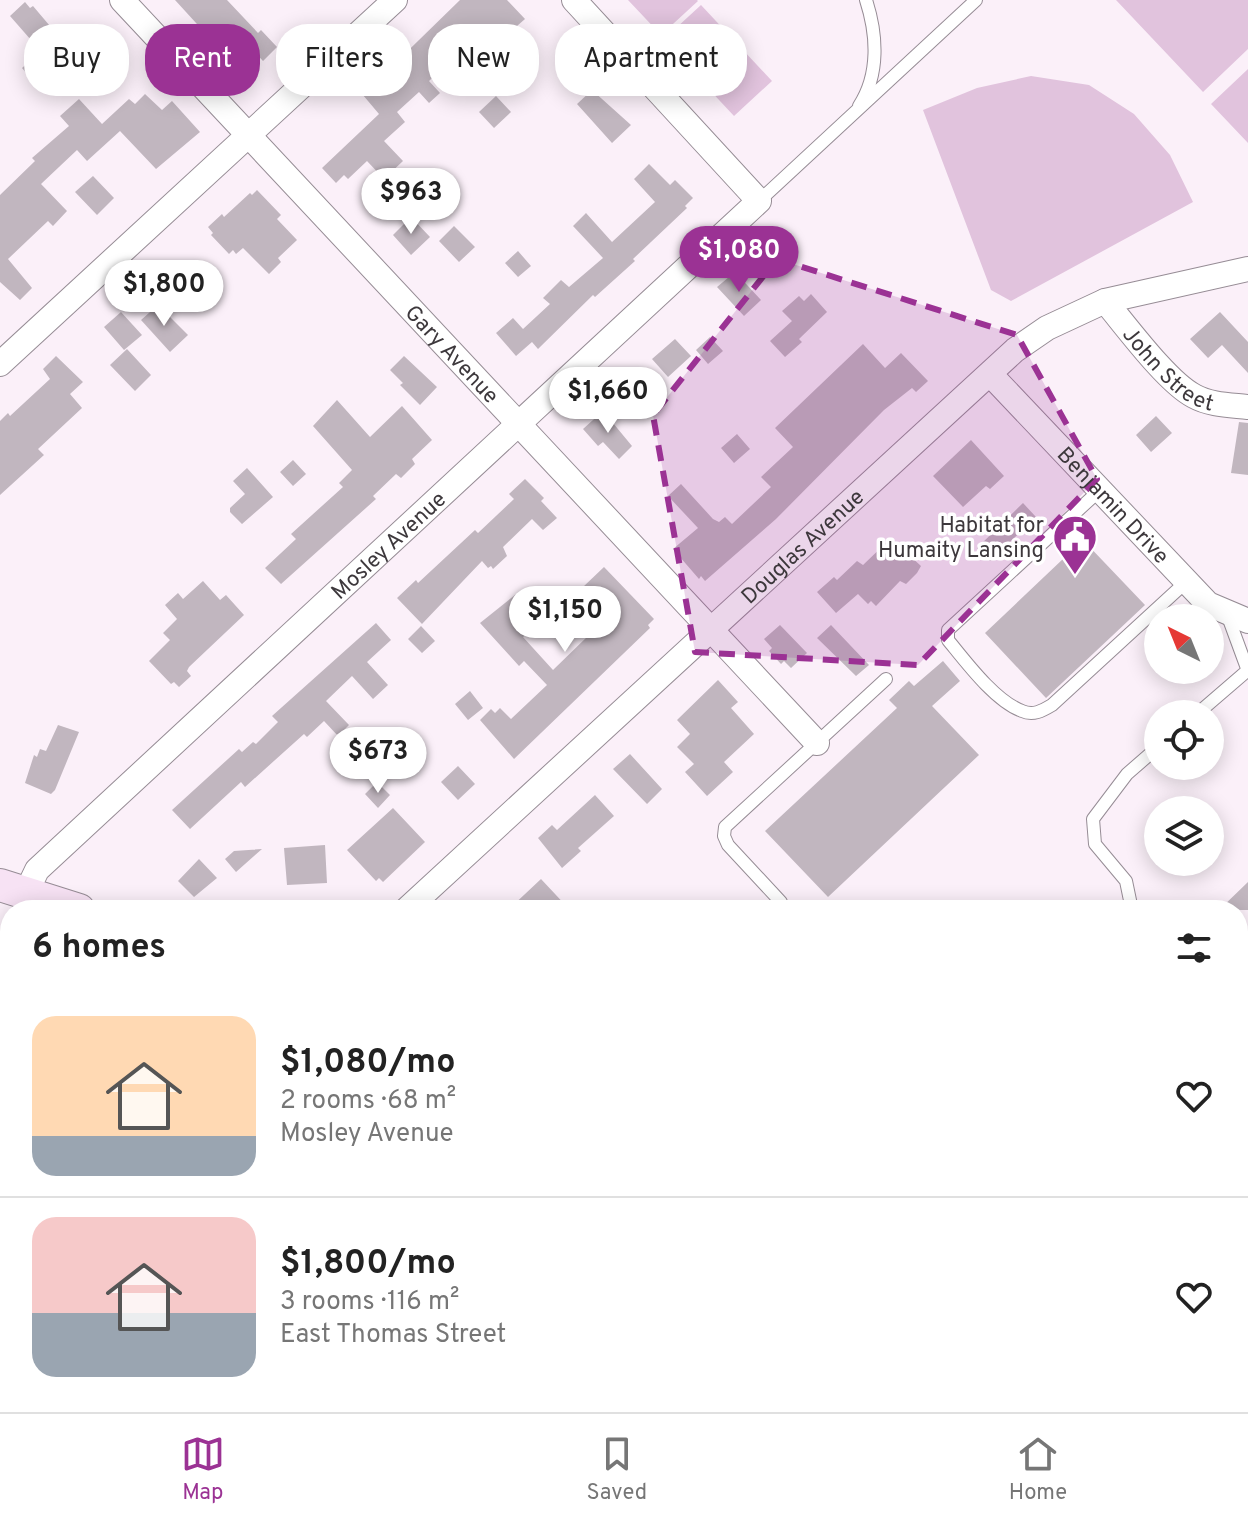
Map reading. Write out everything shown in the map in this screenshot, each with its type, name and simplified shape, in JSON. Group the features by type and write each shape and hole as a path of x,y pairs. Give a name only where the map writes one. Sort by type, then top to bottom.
{"street":[{"name":"Gary Avenue","path":"122,0 817,743"},
{"path":"0,364 395,0"},
{"path":"574,0 759,201"},
{"name":"Mosley Avenue","path":"13,889 759,201"},
{"name":"Douglas Avenue","path":"417,900 1015,350 1047,328 1105,301 1248,269"},
{"name":"John Street","path":"1105,301 1178,386 1195,397 1213,403 1248,407"},
{"name":"Benjamin Drive","path":"990,374 1208,604 1238,618"},
{"path":"13,889 48,900"}],"lane":[{"path":"853,115 863,101 874,72 872,18 866,0"},
{"path":"759,201 976,0"},
{"path":"1100,490 948,630 948,640 969,666 1006,701 1024,712 1038,713 1052,705 1186,582"},
{"path":"1213,700 1248,670 1238,618"},
{"path":"779,900 728,845 724,836 725,827 886,679"},
{"path":"1130,900 1126,881 1095,844 1093,819 1127,774 1144,759"}],"highlighted area":[{"path":"777,259 1017,335 1097,479 918,665 695,652 653,415"}],"shaded area":[{"path":"628,0 698,1 673,24 651,24"},
{"path":"1116,0 1248,0 1248,49 1203,92"},
{"path":"701,5 719,24 680,24"},
{"path":"747,54 772,81 734,116 715,96 747,96"},
{"path":"1248,69 1248,143 1211,104"},
{"path":"1031,76 1089,85 1134,114 1170,155 1193,202 1011,301 991,290 923,110 977,88"}],"building":[{"path":"175,0 227,0 250,24 197,24"},
{"path":"460,0 507,0 525,19 519,24 435,24"},
{"path":"25,2 30,8 33,6 48,24 24,24 24,32 10,16"},
{"path":"261,30 276,46 263,61 260,58"},
{"path":"428,31 428,96 437,96 429,103 419,92 397,112 405,122 384,141 403,161 384,179 367,161 348,179 344,175 336,183 322,168 379,114 364,96 412,96 412,47"},
{"path":"145,94 162,110 172,101 200,132 156,169 120,131 87,161 77,150 41,184 67,211 53,226 48,221 8,259 32,288 20,300 0,282 0,195 35,161 32,158 69,126 60,116 79,99 102,124 129,99 135,104"},
{"path":"496,96 511,112 494,128 479,112"},
{"path":"586,96 599,96 631,125 612,143 577,104"},
{"path":"649,164 670,185 675,180 693,198 685,206 687,208 633,259 635,261 595,297 593,295 538,349 532,342 516,356 496,333 513,318 523,329 550,304 543,298 561,280 569,287 603,258 573,226 586,213 612,242 655,202 634,179"},
{"path":"93,176 114,198 97,215 75,192"},
{"path":"257,190 281,215 277,219 297,240 278,258 281,262 269,274 243,248 236,254 233,250 229,254 211,235 213,233 208,227"},
{"path":"411,217 430,237 411,255 393,235"},
{"path":"454,226 475,247 459,262 439,241"},
{"path":"518,251 531,266 518,277 505,263"},
{"path":"735,272 761,300 744,316 717,287"},
{"path":"811,294 827,312 785,357 770,341 792,321 782,311 799,296 804,301"},
{"path":"158,305 188,335 170,352 141,320"},
{"path":"121,312 142,335 124,350 104,327"},
{"path":"1220,312 1248,342 1248,373 1222,345 1208,358 1190,339"},
{"path":"710,337 723,351 708,364 696,350"},
{"path":"675,339 691,356 668,377 652,359"},
{"path":"863,344 885,368 901,353 928,381 916,392 912,388 884,410 776,519 705,581 701,576 699,579 673,549 698,528 668,496 681,484 713,519 719,522 725,517 732,524 771,487 761,477 793,447 775,428"},
{"path":"127,349 151,375 135,391 110,365"},
{"path":"56,356 83,382 70,394 82,408 38,449 44,455 0,495 0,421 8,413 10,416 50,379 43,369"},
{"path":"404,356 437,387 420,405 390,370"},
{"path":"337,400 370,437 402,406 432,440 412,459 415,464 401,478 396,474 373,496 376,499 281,584 265,568 296,539 291,534 343,487 339,483 352,470 313,426"},
{"path":"603,411 632,446 619,459 603,442 598,446 583,429"},
{"path":"1156,416 1172,433 1151,452 1136,435"},
{"path":"1239,422 1248,423 1248,475 1231,473"},
{"path":"737,434 750,449 734,463 721,448"},
{"path":"971,440 1004,476 990,489 986,486 963,507 933,476"},
{"path":"293,460 306,474 293,486 280,472"},
{"path":"247,468 273,497 242,524 230,508 245,494 233,481"},
{"path":"525,479 544,498 541,501 557,518 543,530 532,519 503,547 507,556 493,569 482,561 422,624 397,598 416,580 418,583 475,530 478,533 514,499 509,494"},
{"path":"1023,503 1036,517 990,561 977,548"},
{"path":"889,540 921,566 917,573 906,584 900,581 876,606 871,601 868,604 858,594 836,613 817,592 834,577 837,580 857,561 863,565"},
{"path":"1083,540 1144,604 1046,698 985,633"},
{"path":"604,567 654,619 648,625 650,628 514,759 480,720 491,709 495,713 500,708 511,719 547,685 524,661 519,666 480,623 515,595 539,624 523,637 553,670 589,635 562,607"},
{"path":"203,581 220,600 226,595 244,615 189,667 187,671 191,676 179,687 174,682 171,684 149,661 170,640 163,633 177,619 165,605 178,593 183,599"},
{"path":"376,623 391,640 367,662 388,685 373,699 352,676 326,701 349,725 338,736 324,721 307,737 304,734 245,787 241,782 190,829 172,810 239,749 242,752 253,742 256,744 278,722 272,716"},
{"path":"780,625 807,653 791,668 784,661 781,664 769,651 772,648 764,639"},
{"path":"831,625 869,665 856,676 817,638"},
{"path":"421,626 435,641 422,653 408,639"},
{"path":"943,661 960,681 932,706 979,755 828,897 765,831 897,708 889,700 909,681 914,686"},
{"path":"718,680 738,702 731,708 754,734 724,762 733,772 707,796 685,772 694,764 677,747 690,734 677,720"},
{"path":"470,691 483,708 468,720 455,704"},
{"path":"58,725 79,732 51,794 25,783 34,755 37,757 40,749 46,751"},
{"path":"630,754 662,789 647,804 613,769"},
{"path":"458,766 475,784 458,800 441,782"},
{"path":"377,782 390,795 378,808 365,794"},
{"path":"595,795 614,816 578,848 581,851 562,868 538,838 552,825 557,830"},
{"path":"393,808 425,842 383,882 379,878 376,881 347,850"},
{"path":"325,845 327,883 287,885 284,848"},
{"path":"262,849 236,872 225,859 234,851"},
{"path":"199,859 217,878 194,897 178,881"},
{"path":"541,879 561,900 519,900"},
{"path":"1248,882 1248,900 1229,900"}],"place":[{"name":"Habitat for Humaity Lansing","path":"1075,576"}]}
